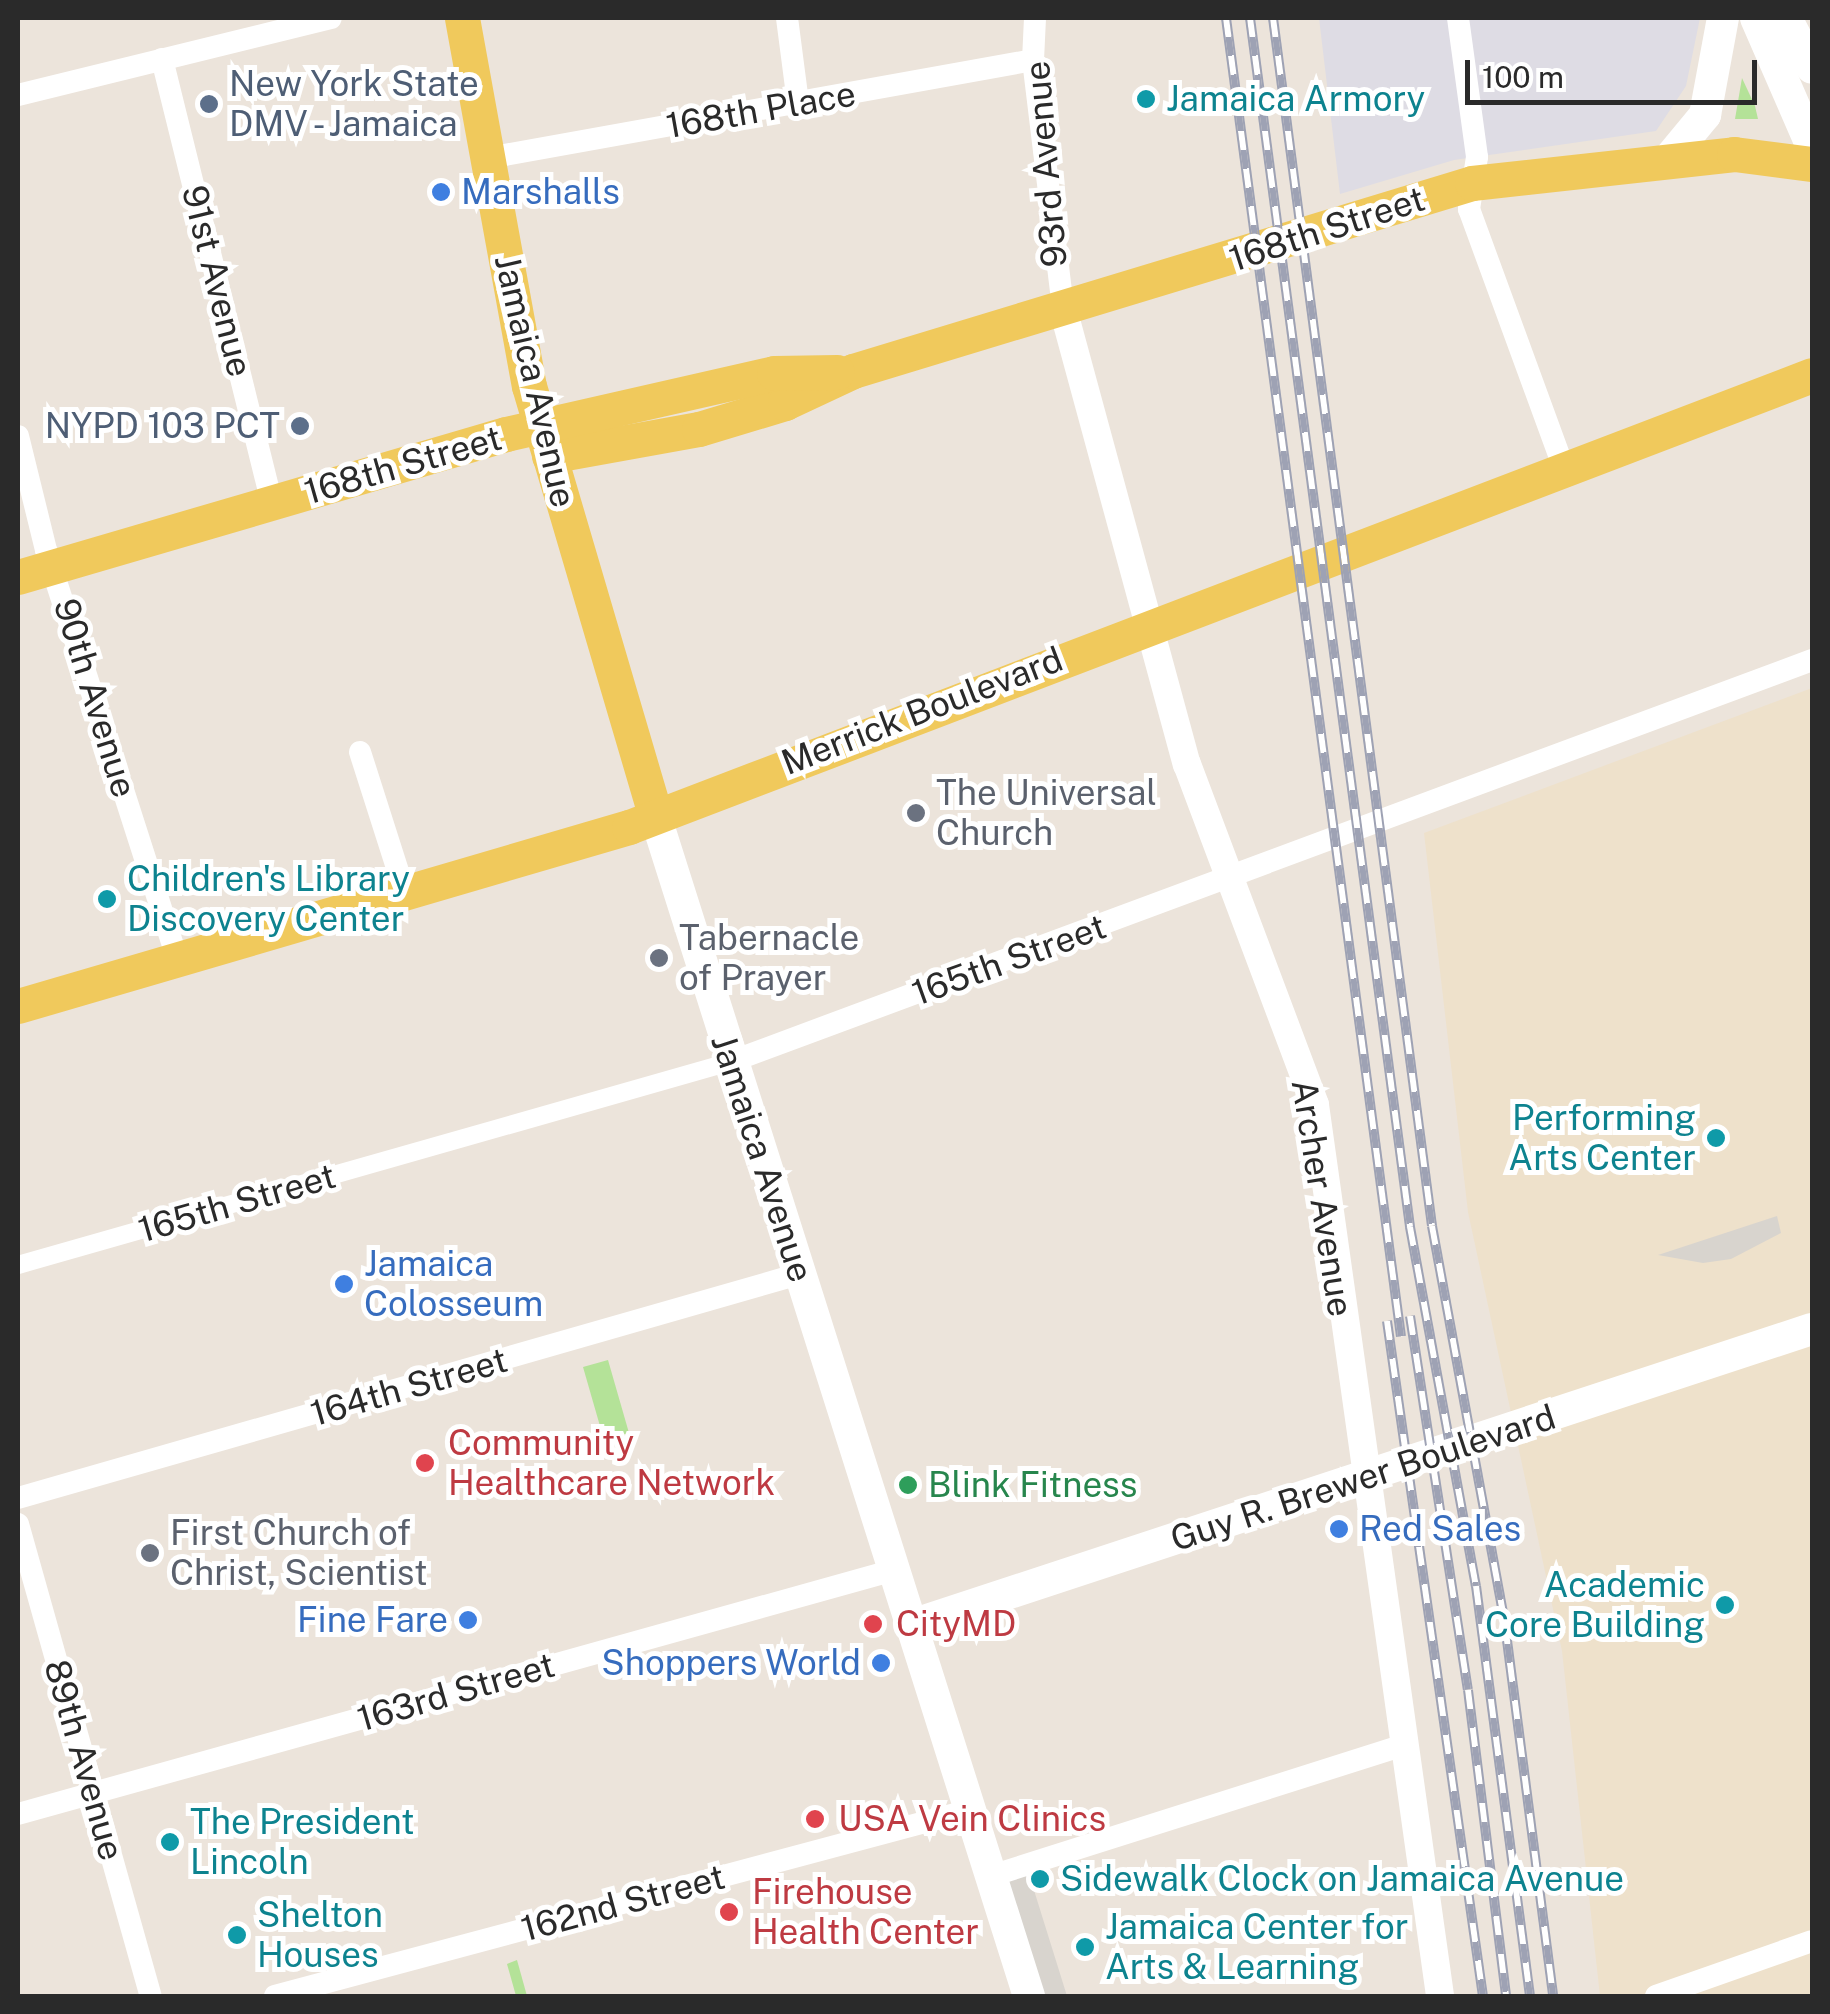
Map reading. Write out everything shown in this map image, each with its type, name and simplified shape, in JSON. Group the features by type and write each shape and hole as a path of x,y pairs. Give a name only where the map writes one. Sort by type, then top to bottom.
{"main road":[{"name":"Jamaica Avenue","path":"462,18 544,441 730,1062 1029,1996"},
{"path":"1667,160 1706,115 1723,18"},
{"path":"1756,18 1812,147"},
{"path":"1786,18 1812,68"},
{"name":"168th Street","path":"544,441 699,429 785,403 852,372 1472,184 1750,154 1812,164"},
{"name":"168th Street","path":"18,577 272,504 544,441 774,373 852,372"},
{"name":"Merrick Boulevard","path":"18,1006 655,816 1812,374"},
{"name":"Guy R. Brewer Boulevard","path":"912,1625 1812,1329"}],"street":[{"path":"18,95 332,18"},
{"path":"787,18 798,103"},
{"name":"93rd Avenue","path":"1035,18 1033,60 1063,309"},
{"path":"1458,18 1477,157 1469,210 1564,468"},
{"name":"91st Avenue","path":"162,59 272,504"},
{"name":"168th Place","path":"488,158 1033,60"},
{"name":"Archer Avenue","path":"1063,309 1186,764 1314,1105 1440,1996"},
{"name":"90th Avenue","path":"18,436 53,568 177,959"},
{"path":"1806,662 1812,640"},
{"name":"165th Street","path":"18,1265 730,1062 1806,662"},
{"path":"360,752 405,893"},
{"name":"164th Street","path":"18,1498 800,1274"},
{"name":"89th Avenue","path":"18,1524 151,1996"},
{"name":"163rd Street","path":"18,1814 894,1570"},
{"path":"991,1876 1406,1745"},
{"name":"162nd Street","path":"276,1996 970,1810"},
{"path":"1656,1996 1812,1940"}],"shaded area":[{"path":"1319,18 1700,18 1686,86 1656,131 1454,160 1340,194"},
{"path":"1812,688 1812,1996 1600,1996 1562,1651 1468,1212 1424,833"},
{"path":"1777,1216 1781,1233 1731,1259 1703,1263 1658,1255"},
{"path":"1039,1867 1054,1879 1033,1887 1067,1996 1042,1996 1007,1887 1009,1878"}],"green space":[{"path":"1742,78 1755,106 1758,119 1735,119"},
{"path":"608,1360 629,1433 604,1440 583,1367"},
{"path":"517,1960 527,1996 516,1996 507,1964"}],"railway":[{"path":"1226,18 1401,1336"},
{"path":"1250,18 1410,1227 1476,1586 1530,1996"},
{"path":"1273,18 1432,1226 1505,1625 1553,1996"},
{"path":"1410,1316 1468,1690 1506,1996"},
{"path":"1387,1321 1483,1996"}],"place":[{"name":"Jamaica Armory","path":"1146,99"},
{"name":"New York State DMV - Jamaica","path":"209,104"},
{"name":"Marshalls","path":"441,192"},
{"name":"NYPD 103 PCT","path":"300,426"},
{"name":"The Universal Church","path":"916,813"},
{"name":"Children's Library Discovery Center","path":"107,899"},
{"name":"Tabernacle of Prayer","path":"659,958"},
{"name":"Performing Arts Center","path":"1716,1138"},
{"name":"Jamaica Colosseum","path":"344,1284"},
{"name":"Community Healthcare Network","path":"425,1463"},
{"name":"Blink Fitness","path":"908,1485"},
{"name":"Red Sales","path":"1339,1529"},
{"name":"First Church of Christ, Scientist","path":"150,1553"},
{"name":"Academic Core Building","path":"1725,1605"},
{"name":"Fine Fare","path":"468,1620"},
{"name":"CityMD","path":"873,1624"},
{"name":"Shoppers World","path":"881,1663"},
{"name":"USA Vein Clinics","path":"815,1819"},
{"name":"The President Lincoln","path":"170,1842"},
{"name":"Sidewalk Clock on Jamaica Avenue","path":"1040,1879"},
{"name":"Firehouse Health Center","path":"729,1912"},
{"name":"Shelton Houses","path":"237,1935"},
{"name":"Jamaica Center for Arts & Learning","path":"1085,1947"}]}
